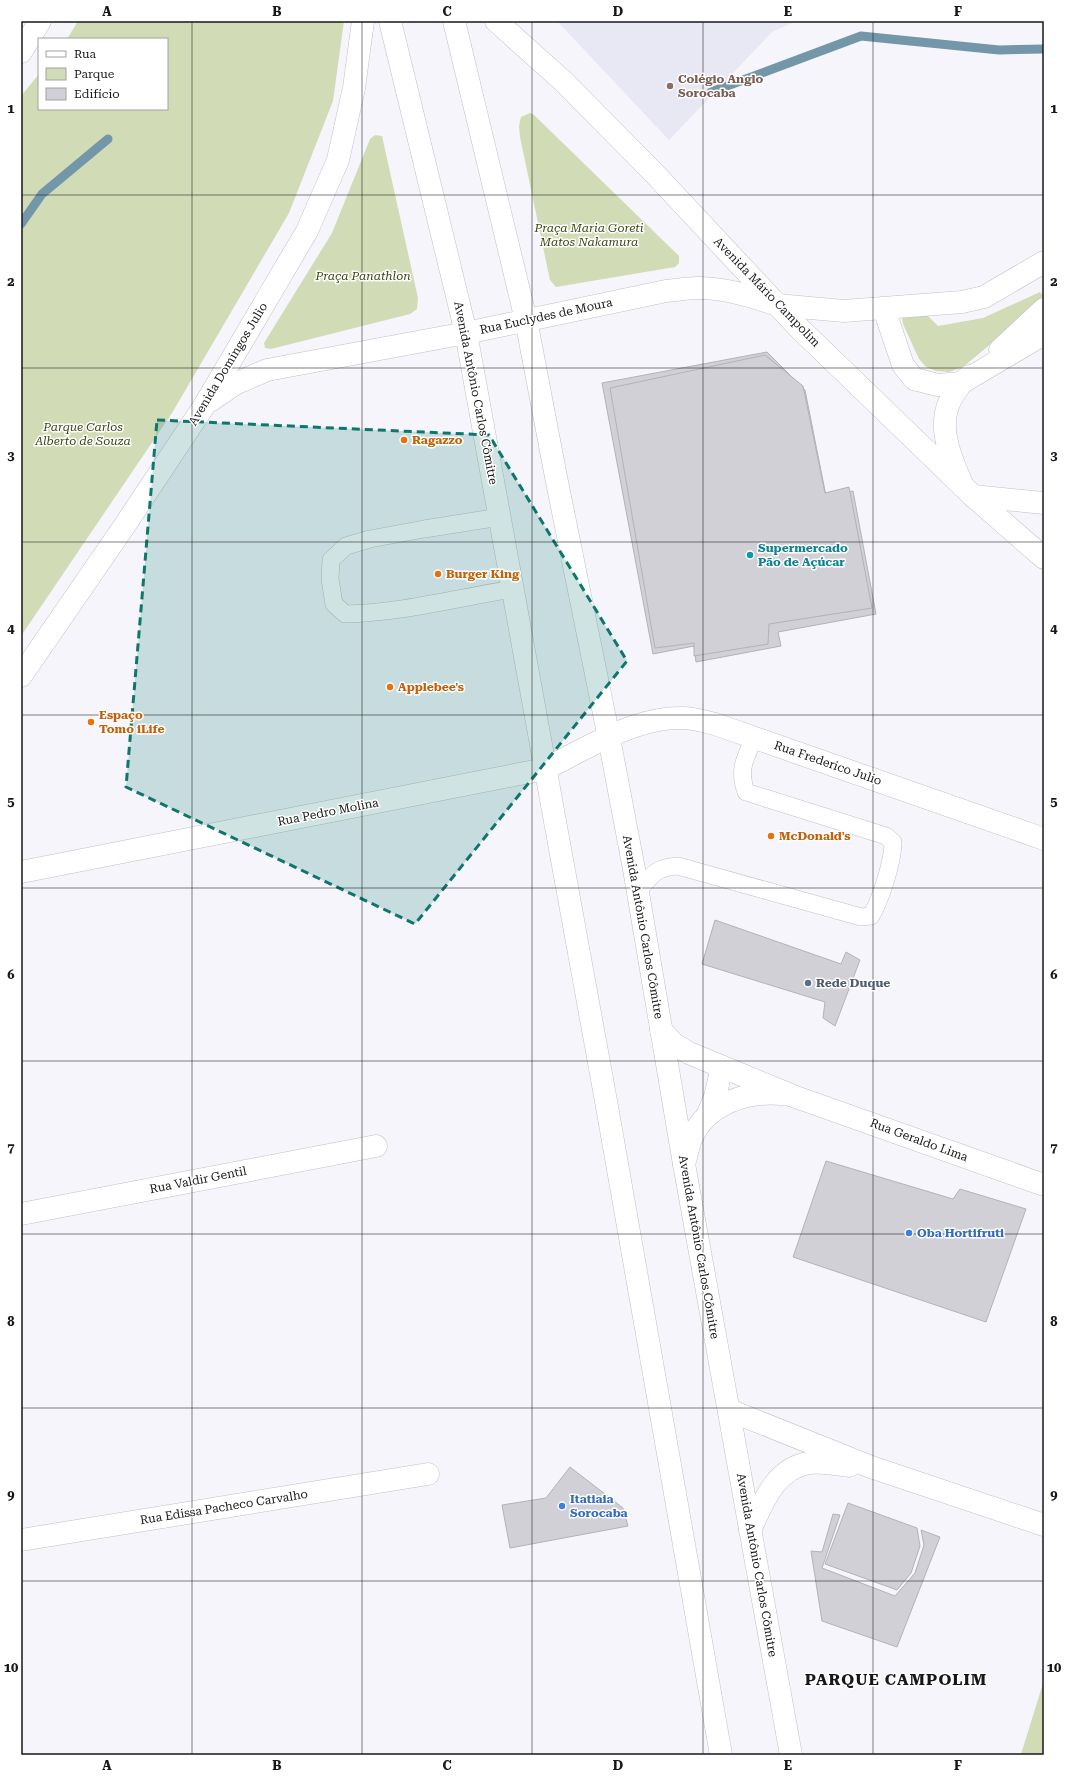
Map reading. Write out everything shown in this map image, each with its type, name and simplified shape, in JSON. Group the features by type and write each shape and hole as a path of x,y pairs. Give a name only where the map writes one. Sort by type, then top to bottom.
{"street":[{"name":"Avenida Domingos Julio","path":"21,676 123,528 204,406 307,231 338,160 354,88 363,21"},
{"name":"Avenida Antônio Carlos Cômitre","path":"390,21 466,333 609,1116 721,1755"},
{"name":"Avenida Antônio Carlos Cômitre","path":"454,21 526,320 609,738 638,891 684,1164 791,1755"},
{"name":"Avenida Mário Campolim","path":"496,21 563,81 649,167 777,305 967,490 1044,558"},
{"path":"777,305 844,311 962,302 984,297 1034,273 1044,262"},
{"name":"Rua Euclydes de Moura","path":"204,406 235,384 268,370 466,333 666,292 697,288 724,290 746,294 777,305"},
{"path":"884,309 903,365 914,379 938,385 961,384 1044,334"},
{"path":"1044,309 961,384 952,396 945,417 945,437 967,490 1044,503"},
{"name":"Rua Frederico Julio","path":"609,738 643,724 662,719 692,718 715,724 1044,840"},
{"path":"546,769 609,738"},
{"name":"Rua Pedro Molina","path":"21,872 546,769"},
{"name":"Rua Pedro Molina","path":"21,858 30,859 111,855"},
{"name":"Rua Geraldo Lima","path":"661,1030 674,1044 689,1053 793,1096 1044,1185"},
{"name":"Rua Geraldo Lima","path":"684,1164 692,1136 708,1114 715,1097 722,1067"},
{"name":"Rua Geraldo Lima","path":"708,1114 722,1104 764,1092 793,1096"},
{"name":"Rua Valdir Gentil","path":"21,1214 376,1146"},
{"path":"729,1410 870,1467 1044,1525"},
{"path":"750,1530 766,1496 776,1481 791,1468 810,1462 870,1467"},
{"name":"Rua Edissa Pacheco Carvalho","path":"21,1540 428,1474"}],"lane":[{"path":"500,517 424,528 346,546 331,560 330,579 334,604 345,614 394,609 513,589"},
{"path":"638,891 652,874 665,867 678,866 860,917 871,916 877,905 891,858 893,842 886,836 746,792 742,780 743,765 754,738"}],"highlighted area":[{"path":"157,420 489,435 627,661 415,924 126,787"}],"shaded area":[{"name":"Colégio Anglo Sorocaba","path":"557,21 796,21 772,32 669,140"}],"green space":[{"name":"Parque Carlos Alberto de Souza","path":"78,21 344,21 333,101 289,213 172,413 21,636 21,96 38,75 38,110 168,110 168,38 68,38"},
{"name":"Praça Maria Goreti Matos Nakamura","path":"530,113 534,115 679,256 679,263 675,267 556,287 550,280 520,137 519,126 521,117"},
{"name":"Praça Panathlon","path":"375,135 382,136 418,298 417,309 410,314 271,349 265,348 264,343 332,233 370,139"},
{"path":"1040,292 1043,296 1004,333 963,367 949,372 936,371 926,367 919,359 903,324 902,318 904,315 928,316 938,326 983,318"},
{"path":"1044,1680 1044,1755 1020,1755 1022,1751"}],"building":[{"name":"Supermercado Pão de Açúcar","path":"767,352 805,390 826,496 853,491 876,614 778,632 781,646 696,662 694,646 653,654 602,383"},
{"name":"Supermercado Pão de Açúcar","path":"765,355 803,386 825,493 849,487 872,608 769,624 768,644 694,656 694,643 655,648 610,388"},
{"name":"Rede Duque","path":"715,920 841,964 846,952 860,960 835,1026 823,1018 825,1002 702,964"},
{"name":"Oba Hortifruti","path":"826,1161 953,1199 960,1189 1026,1209 986,1322 793,1257"},
{"name":"Itatiaia Sorocaba","path":"570,1467 623,1508 628,1526 510,1548 502,1505 546,1498"},
{"path":"848,1503 917,1528 920,1546 911,1573 897,1590 825,1564"},
{"path":"833,1514 840,1515 822,1568 895,1596 915,1573 924,1545 921,1530 940,1537 897,1647 822,1621 811,1551 822,1552"}],"waterway":[{"path":"711,92 861,36 999,50 1044,49"},
{"path":"21,224 42,194 108,139"}],"place":[{"name":"Colégio Anglo Sorocaba","path":"670,86"},
{"name":"Ragazzo","path":"404,440"},
{"name":"Supermercado Pão de Açúcar","path":"750,555"},
{"name":"Burger King","path":"438,574"},
{"name":"Applebee's","path":"390,687"},
{"name":"Espaço Tomo iLife","path":"91,722"},
{"name":"McDonald's","path":"771,836"},
{"name":"Rede Duque","path":"808,983"},
{"name":"Oba Hortifruti","path":"909,1233"},
{"name":"Itatiaia Sorocaba","path":"562,1506"}],"district":[{"name":"PARQUE CAMPOLIM","path":"896,1679"}]}
